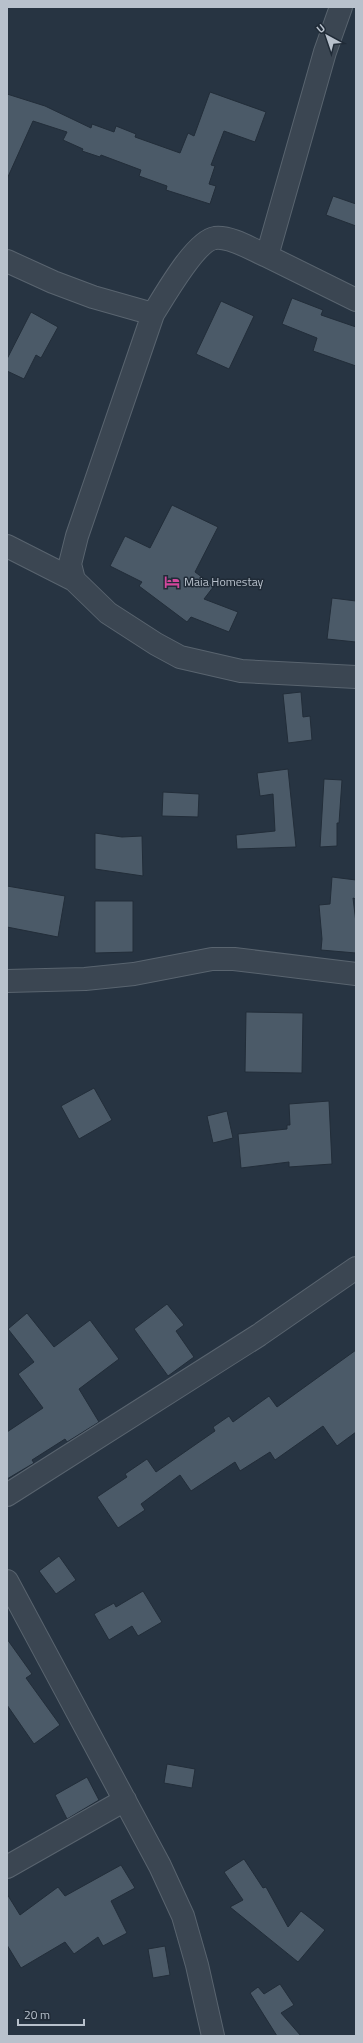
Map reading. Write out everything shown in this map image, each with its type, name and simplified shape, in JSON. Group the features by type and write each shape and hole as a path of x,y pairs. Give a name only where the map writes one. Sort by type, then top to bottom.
{"street":[{"path":"267,256 325,52 341,7"},
{"path":"74,580 70,564 77,536 154,314 184,267 195,252 205,242 215,238 229,240 267,256 356,300"},
{"path":"7,261 80,292 154,314"},
{"path":"7,546 74,580 108,613 156,644 180,657 241,671 356,677"},
{"path":"7,981 85,979 134,974 212,959 234,959 356,974"},
{"path":"7,1495 259,1335 356,1268"},
{"path":"7,1581 160,1866 183,1916 197,1965 213,2036"},
{"path":"7,1866 125,1800"}],"building":[{"path":"210,92 266,112 255,142 224,131 211,165 215,166 209,184 216,186 210,204 166,190 167,186 139,176 141,170 101,155 100,157 82,151 83,149 63,140 67,132 33,121 7,179 7,94 45,106 91,128 92,124 114,132 116,126 136,134 135,137 180,153 188,133 194,136"},
{"path":"333,196 356,204 356,226 326,215"},
{"path":"292,298 323,310 321,315 356,327 356,366 313,351 317,338 282,324"},
{"path":"221,301 254,316 229,369 196,354"},
{"path":"31,312 58,327 41,358 36,355 24,379 7,371 7,359"},
{"path":"172,505 218,527 195,572 214,586 204,599 238,612 229,632 191,617 187,622 139,586 142,582 110,566 125,536 150,548"},
{"path":"332,598 356,601 356,642 327,639"},
{"path":"301,692 303,717 310,716 312,740 288,743 283,694"},
{"path":"288,769 296,847 237,849 236,835 275,831 273,794 260,796 257,773"},
{"path":"324,779 342,780 339,823 337,823 337,846 320,847"},
{"path":"163,792 199,794 198,817 162,816"},
{"path":"95,833 122,837 142,836 143,876 95,869"},
{"path":"332,877 356,880 356,899 353,898 356,923 356,953 321,950 322,939 319,905 330,904"},
{"path":"7,886 65,896 58,937 7,927"},
{"path":"95,901 133,901 133,952 95,953"},
{"path":"246,1012 303,1013 302,1073 245,1072"},
{"path":"94,1088 112,1120 79,1139 61,1106"},
{"path":"329,1101 332,1164 289,1167 289,1162 241,1168 238,1134 287,1129 287,1125 290,1125 289,1104"},
{"path":"227,1111 233,1138 213,1143 207,1116"},
{"path":"167,1304 184,1325 176,1331 194,1357 168,1376 134,1329"},
{"path":"27,1313 54,1347 90,1320 119,1359 79,1389 99,1422 67,1442 65,1439 32,1460 34,1463 7,1479 7,1432 43,1408 18,1374 34,1362 8,1329"},
{"path":"356,1350 356,1432 337,1446 323,1426 275,1460 270,1452 240,1471 235,1462 191,1491 180,1475 141,1504 145,1510 118,1528 97,1497 127,1477 125,1474 147,1459 156,1472 215,1431 213,1427 229,1416 233,1422 269,1396 277,1407"},
{"path":"59,1556 76,1580 56,1594 39,1571"},
{"path":"143,1591 162,1622 138,1636 132,1626 109,1640 94,1614 114,1603 116,1607"},
{"path":"7,1639 32,1674 26,1678 60,1725 34,1744 7,1705"},
{"path":"167,1764 195,1769 192,1788 164,1783"},
{"path":"87,1777 99,1800 67,1819 55,1795"},
{"path":"244,1859 263,1888 266,1887 288,1927 301,1911 325,1930 298,1962 230,1907 243,1900 224,1872"},
{"path":"121,1865 135,1888 111,1901 127,1933 103,1946 98,1937 74,1954 65,1942 21,1968 7,1945 7,1894 20,1915 58,1887 65,1896"},
{"path":"165,1946 170,1975 153,1978 148,1949"},
{"path":"280,1984 294,2005 281,2013 301,2036 277,2036 250,1993 258,1987 264,1994"}],"place":[{"name":"Maia Homestay","path":"172,582"}]}
